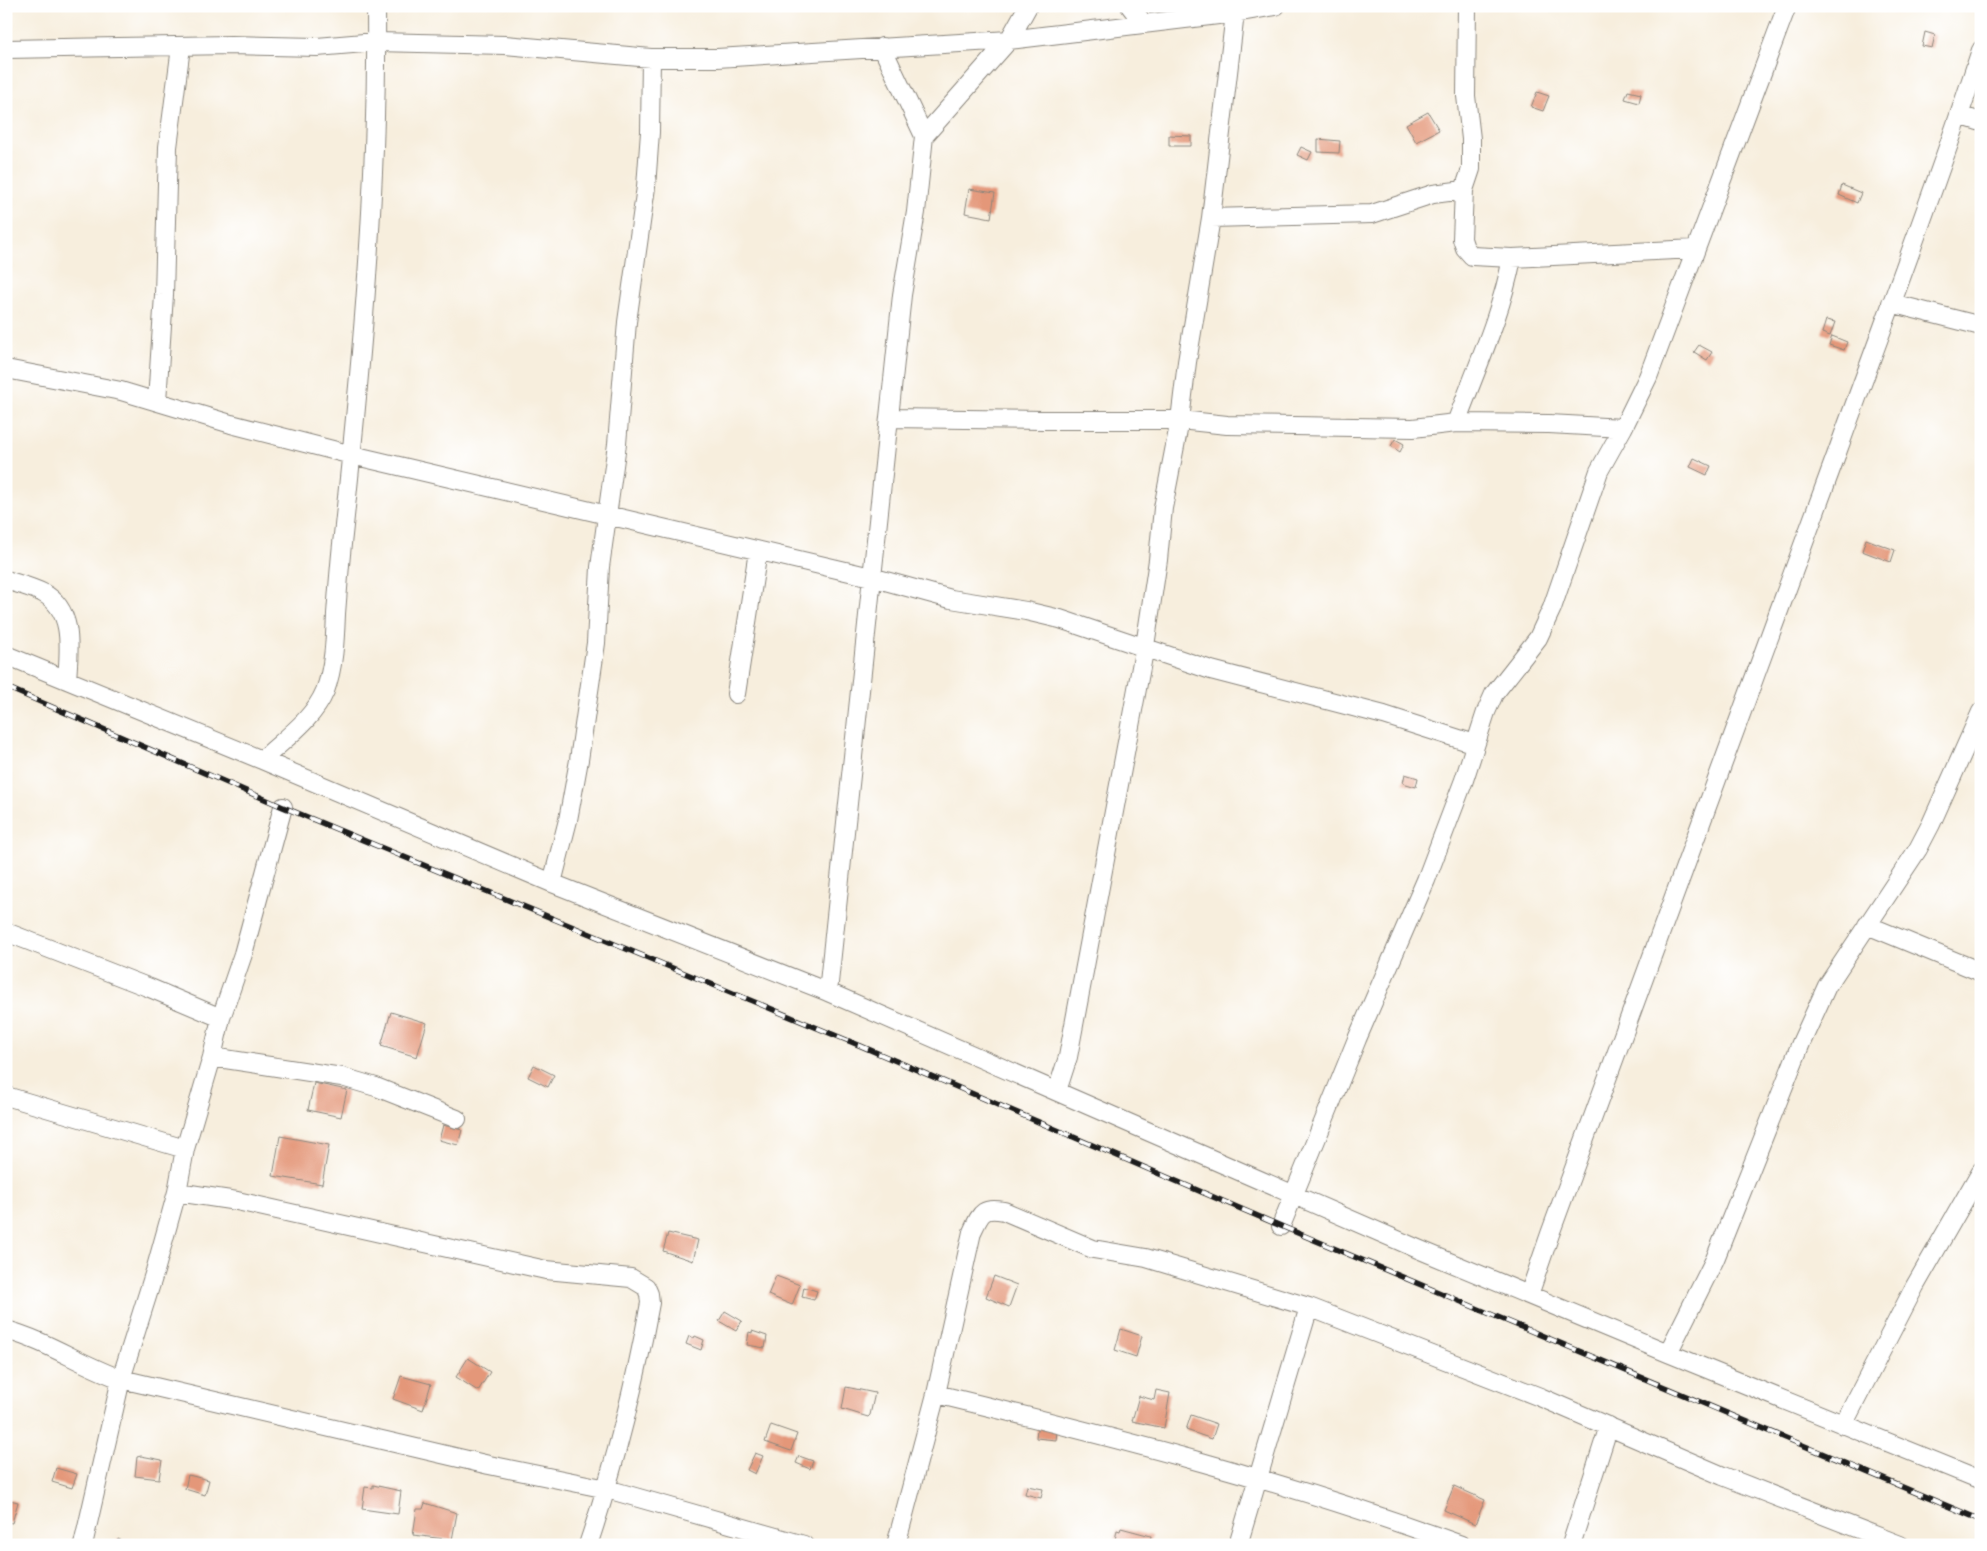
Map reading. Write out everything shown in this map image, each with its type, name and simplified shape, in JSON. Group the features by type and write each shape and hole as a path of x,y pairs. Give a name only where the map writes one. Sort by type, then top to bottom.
{"street":[{"path":"262,760 313,714 325,691 336,636 342,545 352,455 376,124 376,6"},
{"path":"924,136 1009,40 1028,6"},
{"path":"1130,6 1144,24"},
{"path":"6,49 239,45 318,47 376,42 505,45 651,58 717,58 1009,40 1235,13 1276,6"},
{"path":"1467,6 1466,96 1472,139 1471,169 1464,190 1462,239 1465,248 1472,256 1512,258 1695,250"},
{"path":"1281,1226 1292,1195 1426,880 1494,694 1525,657 1542,630 1552,608 1599,471 1648,377 1787,6"},
{"path":"1057,1091 1068,1058 1144,646 1158,560 1164,508 1180,420 1187,362 1211,218 1235,13"},
{"path":"158,401 164,295 168,147 180,47"},
{"path":"828,992 902,296 921,179 924,136 882,47"},
{"path":"1529,1295 1733,740 1981,50"},
{"path":"552,883 568,820 596,643 598,594 617,444 627,322 646,187 650,132 651,58"},
{"path":"1959,115 1981,122"},
{"path":"1211,218 1372,214 1433,194 1464,190"},
{"path":"1456,424 1496,317 1512,258"},
{"path":"1891,303 1981,326"},
{"path":"6,369 121,391 232,424 352,455 871,577 951,599 1026,611 1060,619 1211,670 1384,715 1476,744"},
{"path":"889,418 1180,420 1227,425 1413,428 1456,424 1549,424 1623,428"},
{"path":"736,694 758,551"},
{"path":"6,580 43,593 58,605 66,619 68,634 69,652 66,680"},
{"path":"6,655 262,760 552,883 828,992 1292,1195 1668,1354 1981,1480"},
{"path":"1668,1354 1715,1259 1827,986 1866,925 1918,850 1981,712"},
{"path":"83,1545 121,1379 177,1192 185,1149 212,1057 221,1018 243,954 283,807"},
{"path":"1866,925 1981,972"},
{"path":"6,932 221,1018"},
{"path":"212,1057 342,1077 376,1087 457,1119"},
{"path":"6,1096 185,1149"},
{"path":"1843,1424 1915,1286 1981,1171"},
{"path":"177,1192 237,1201 546,1270 631,1278 646,1287 650,1302 636,1376 606,1489 588,1545"},
{"path":"896,1545 936,1394 972,1232 980,1215 991,1208 1004,1210 1093,1249 1146,1258 1309,1307 1609,1426 1723,1476 1900,1545"},
{"path":"1238,1545 1309,1307"},
{"path":"6,1330 43,1343 98,1371 121,1379 489,1465 606,1489 804,1545"},
{"path":"936,1394 1067,1425 1257,1477 1385,1517 1461,1545"},
{"path":"1571,1545 1609,1426"}],"building":[{"path":"1925,32 1935,35 1932,48 1922,46"},
{"path":"1628,91 1641,94 1639,103 1625,99"},
{"path":"1537,92 1549,96 1543,111 1531,107"},
{"path":"1428,112 1439,130 1416,142 1406,124"},
{"path":"1169,135 1191,136 1191,146 1169,146"},
{"path":"1318,139 1340,141 1339,153 1318,152"},
{"path":"1301,147 1312,152 1308,160 1297,155"},
{"path":"1842,185 1861,193 1857,203 1839,195"},
{"path":"969,189 995,193 991,218 965,213"},
{"path":"1826,320 1835,322 1830,336 1822,333"},
{"path":"1832,336 1847,342 1844,350 1829,345"},
{"path":"1699,345 1712,352 1707,360 1694,352"},
{"path":"1395,439 1404,444 1400,452 1391,446"},
{"path":"1694,458 1711,466 1707,475 1690,467"},
{"path":"1866,539 1895,550 1891,562 1862,551"},
{"path":"1405,774 1418,778 1416,787 1403,783"},
{"path":"391,1012 427,1023 417,1057 381,1046"},
{"path":"534,1065 554,1075 548,1087 528,1077"},
{"path":"314,1083 347,1090 341,1117 308,1110"},
{"path":"443,1125 462,1130 458,1145 439,1140"},
{"path":"280,1136 329,1145 322,1184 273,1176"},
{"path":"668,1233 698,1240 693,1261 663,1251"},
{"path":"776,1276 800,1285 792,1305 768,1295"},
{"path":"994,1276 1017,1285 1009,1307 986,1297"},
{"path":"804,1287 817,1291 814,1300 802,1297"},
{"path":"725,1311 742,1321 736,1331 719,1321"},
{"path":"1121,1329 1142,1336 1136,1357 1115,1350"},
{"path":"752,1331 767,1336 765,1348 747,1345 749,1332 752,1333"},
{"path":"689,1336 694,1338 695,1336 704,1340 701,1350 686,1344"},
{"path":"468,1358 490,1372 478,1391 456,1377"},
{"path":"401,1376 431,1384 423,1410 393,1399"},
{"path":"846,1387 875,1393 868,1417 842,1409"},
{"path":"1156,1390 1170,1393 1164,1428 1132,1421 1139,1396 1154,1400"},
{"path":"1191,1415 1217,1424 1212,1439 1186,1430"},
{"path":"1038,1420 1058,1423 1056,1440 1036,1438"},
{"path":"771,1425 797,1434 791,1451 765,1442"},
{"path":"755,1453 763,1456 755,1474 747,1470"},
{"path":"799,1456 813,1461 810,1469 796,1463"},
{"path":"137,1457 162,1460 159,1479 135,1476"},
{"path":"56,1468 77,1474 72,1488 52,1482"},
{"path":"188,1475 209,1480 205,1495 185,1489"},
{"path":"373,1485 401,1491 398,1514 362,1509 365,1487 373,1488"},
{"path":"1027,1486 1043,1489 1041,1498 1025,1494"},
{"path":"1454,1486 1485,1500 1475,1524 1444,1510"},
{"path":"6,1499 18,1502 12,1523 6,1522"},
{"path":"425,1503 457,1513 452,1540 413,1535 417,1509 423,1509"},
{"path":"1121,1528 1151,1536 1149,1545 1114,1545 1117,1530 1120,1531"},
{"path":"118,1539 131,1545 116,1545"}],"railway":[{"path":"6,687 283,807 861,1046 1281,1226 1981,1520"}]}
